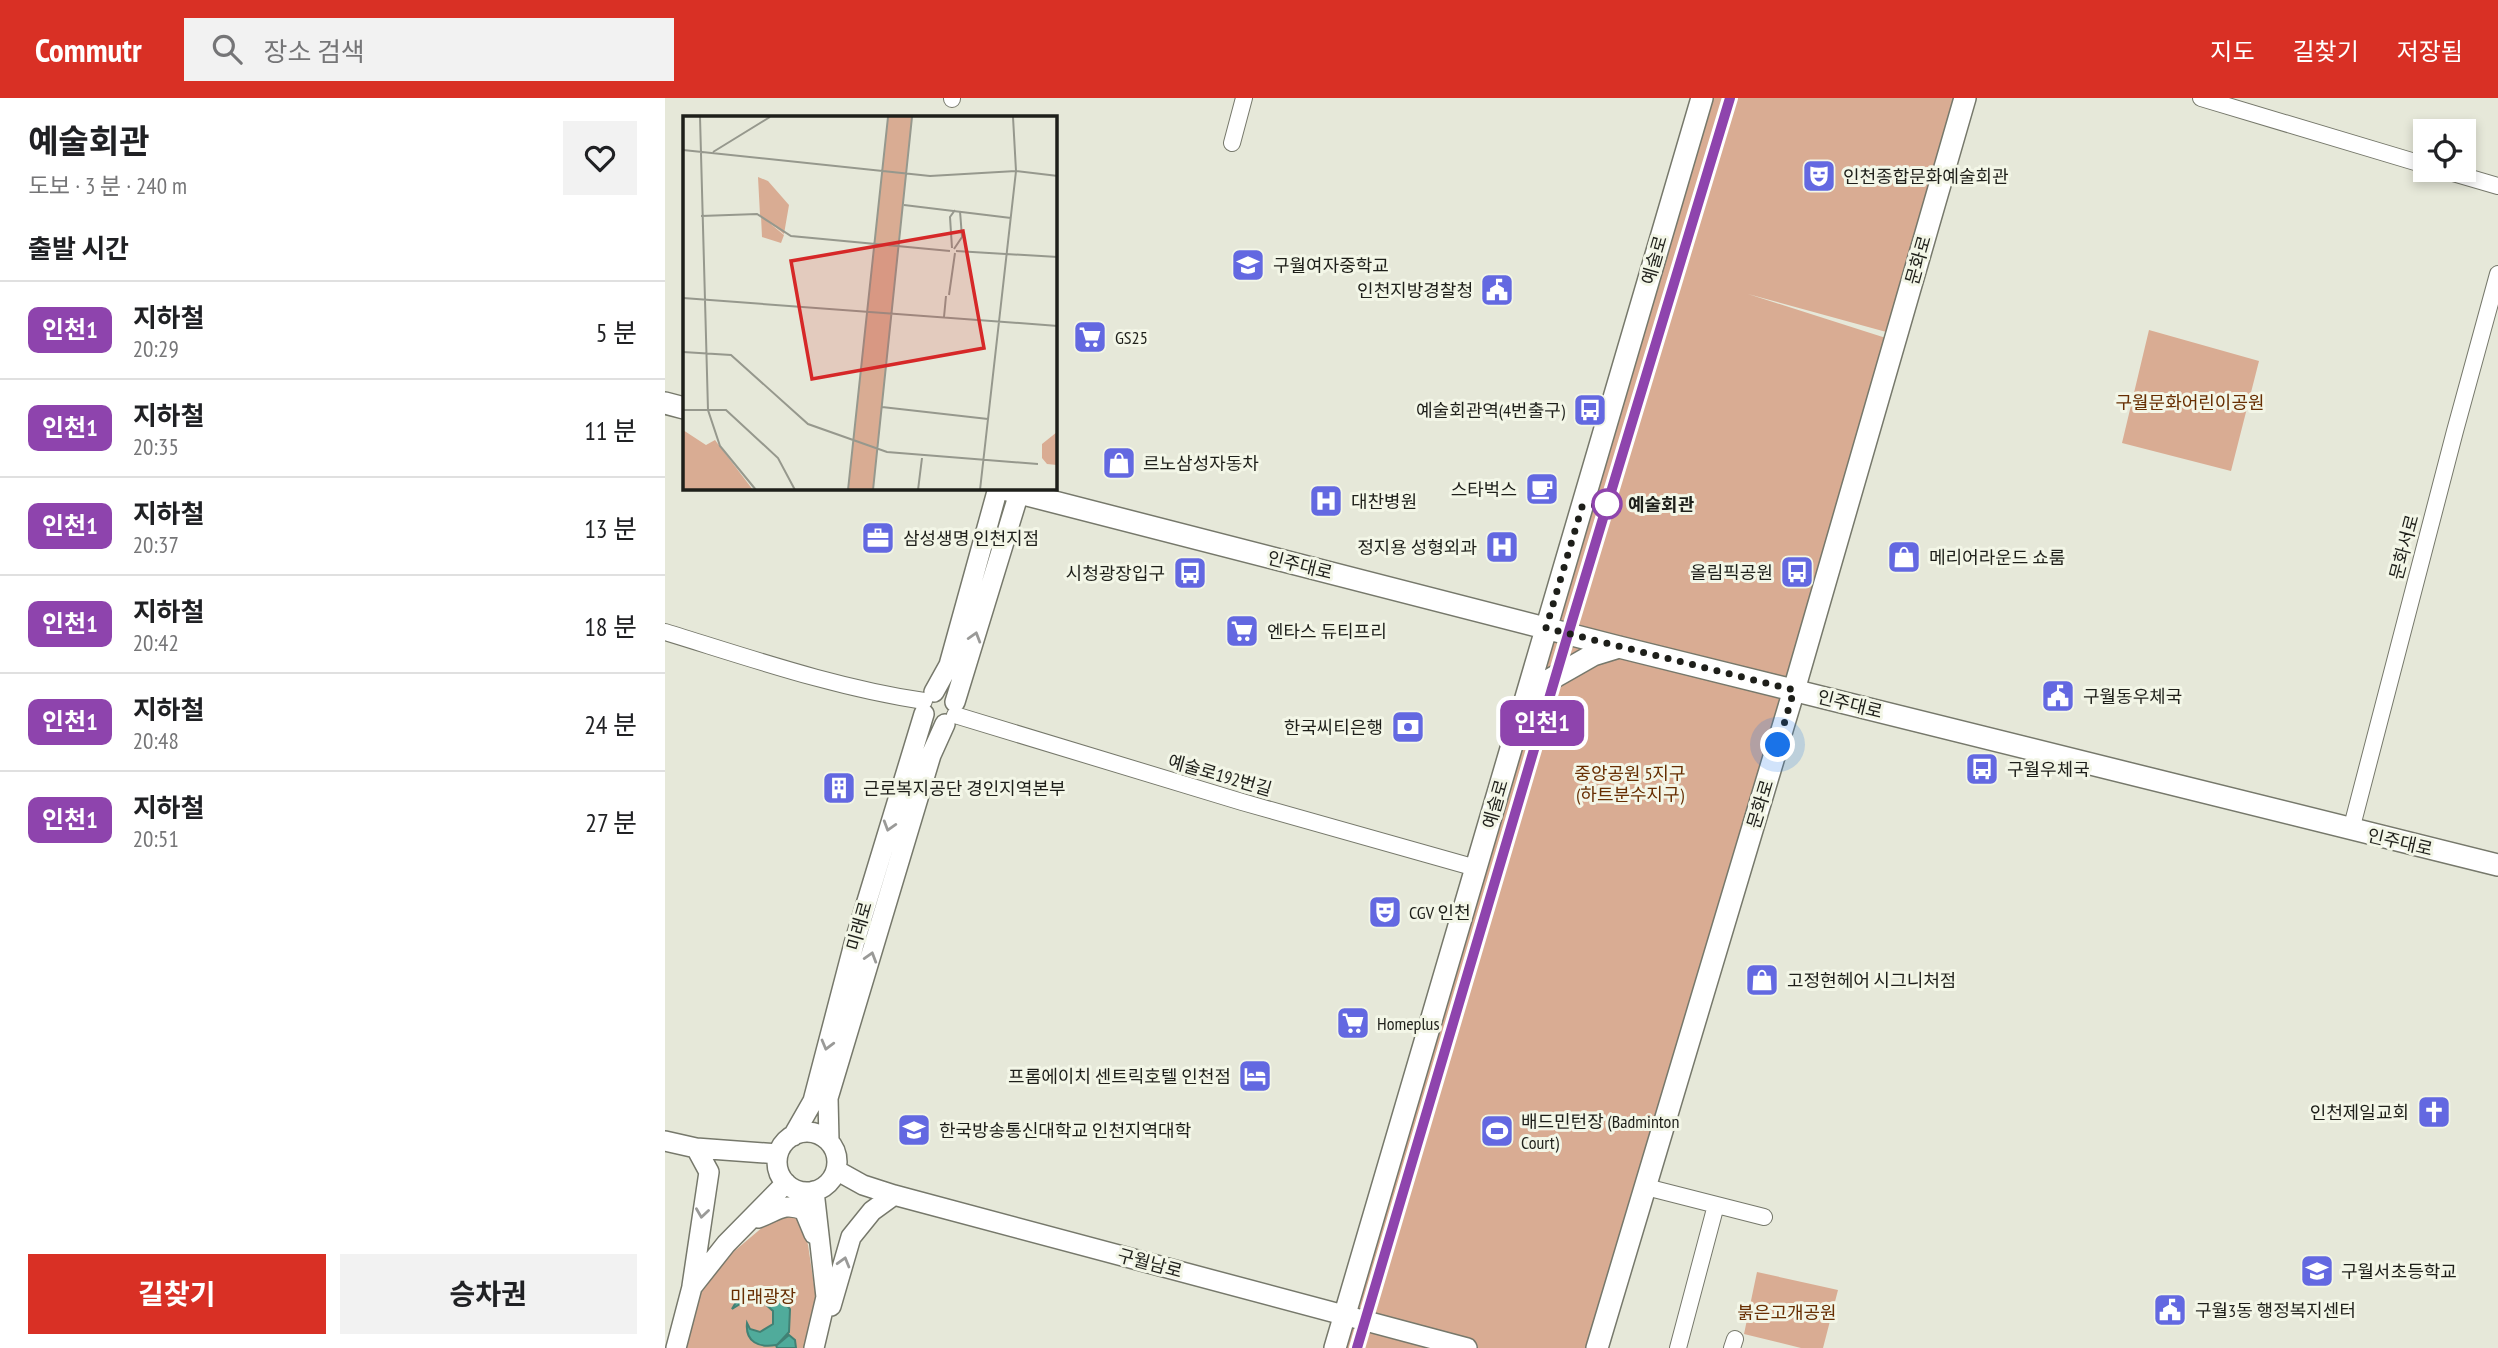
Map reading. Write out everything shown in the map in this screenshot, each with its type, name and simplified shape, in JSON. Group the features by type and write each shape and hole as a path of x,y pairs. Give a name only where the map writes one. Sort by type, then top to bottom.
{"main road":[{"name":"예술로","path":"1335,1348 1702,98"},
{"name":"문화로","path":"1597,1348 1794,690 1965,98"},
{"path":"665,403 683,408"},
{"name":"인주대로","path":"1006,490 1619,647 2498,865"},
{"path":"1528,692 1593,655 1619,647"}],"street":[{"path":"1232,144 1244,98"},
{"path":"2201,98 2413,160"},
{"path":"2476,180 2498,186"},
{"name":"문화서로","path":"2351,830 2498,274"},
{"name":"미래로","path":"793,1136 813,1101 854,944 927,702 949,665 1006,490"},
{"name":"미래로","path":"828,1141 828,1098 931,755 952,714 1006,490"},
{"path":"665,632 803,674 887,695 927,702 947,693 952,714 932,723 927,702"},
{"name":"예술로192번길","path":"952,714 1242,802 1476,867"},
{"path":"800,1133 815,1133 828,1141 836,1155 836,1170 828,1183 814,1191 799,1191 786,1182 778,1169 781,1147 800,1133"},
{"path":"665,1141 696,1148 778,1154"},
{"path":"676,1348 692,1287 709,1172 696,1148"},
{"name":"구월남로","path":"836,1170 863,1185 894,1195 1467,1348"},
{"path":"692,1287 747,1222 786,1182"},
{"path":"1646,1187 1764,1217"},
{"path":"814,1191 826,1297 814,1348"},
{"path":"820,1325 829,1314 851,1237 872,1211 894,1195"},
{"path":"1678,1348 1716,1205"},
{"path":"747,1222 784,1206 804,1210 821,1249"}],"green space":[{"name":"중앙공원 5지구 (하트분수지구)","path":"1702,98 1959,98 1890,333 1748,294 1889,339 1786,695 1590,1348 1335,1348"},
{"name":"구월문화어린이공원","path":"2149,330 2259,361 2231,471 2122,443"},
{"name":"미래광장","path":"778,1214 792,1214 802,1221 820,1325 814,1348 676,1348 692,1287"},
{"name":"붉은고개공원","path":"1757,1272 1838,1290 1823,1348 1801,1348 1744,1334"}],"water":[{"path":"762,1289 776,1292 790,1309 789,1332 777,1345 789,1335 795,1340 796,1348 764,1346 754,1342 748,1335 747,1323 750,1329 760,1332 773,1324 773,1311 764,1303 748,1299 732,1309 741,1294"}],"metro line":[{"name":"인천1","path":"1357,1348 1730,98"}],"place":[{"name":"인천종합문화예술회관","path":"1819,176"},
{"name":"구월여자중학교","path":"1248,265"},
{"name":"인천지방경찰청","path":"1497,290"},
{"name":"GS25","path":"1090,337"},
{"name":"예술회관역(4번출구)","path":"1590,410"},
{"name":"르노삼성자동차","path":"1119,463"},
{"name":"스타벅스","path":"1542,489"},
{"name":"대찬병원","path":"1326,501"},
{"name":"예술회관","path":"1607,504"},
{"name":"삼성생명 인천지점","path":"878,538"},
{"name":"정지용 성형외과","path":"1502,547"},
{"name":"메리어라운드 쇼룸","path":"1904,557"},
{"name":"올림픽공원","path":"1797,572"},
{"name":"시청광장입구","path":"1190,573"},
{"name":"엔타스 듀티프리","path":"1242,631"},
{"name":"구월동우체국","path":"2058,696"},
{"name":"한국씨티은행","path":"1408,727"},
{"name":"구월우체국","path":"1982,769"},
{"name":"근로복지공단 경인지역본부","path":"839,788"},
{"name":"CGV 인천","path":"1385,912"},
{"name":"고정현헤어 시그니처점","path":"1762,980"},
{"name":"Homeplus","path":"1353,1023"},
{"name":"프롬에이치 센트릭호텔 인천점","path":"1255,1076"},
{"name":"인천제일교회","path":"2434,1112"},
{"name":"한국방송통신대학교 인천지역대학","path":"914,1130"},
{"name":"배드민턴장 (Badminton Court)","path":"1497,1131"},
{"name":"구월서초등학교","path":"2317,1271"},
{"name":"구월3동 행정복지센터","path":"2170,1310"}],"route":[{"path":"1607,504 1582,507 1546,628 1794,690 1778,745"}]}
